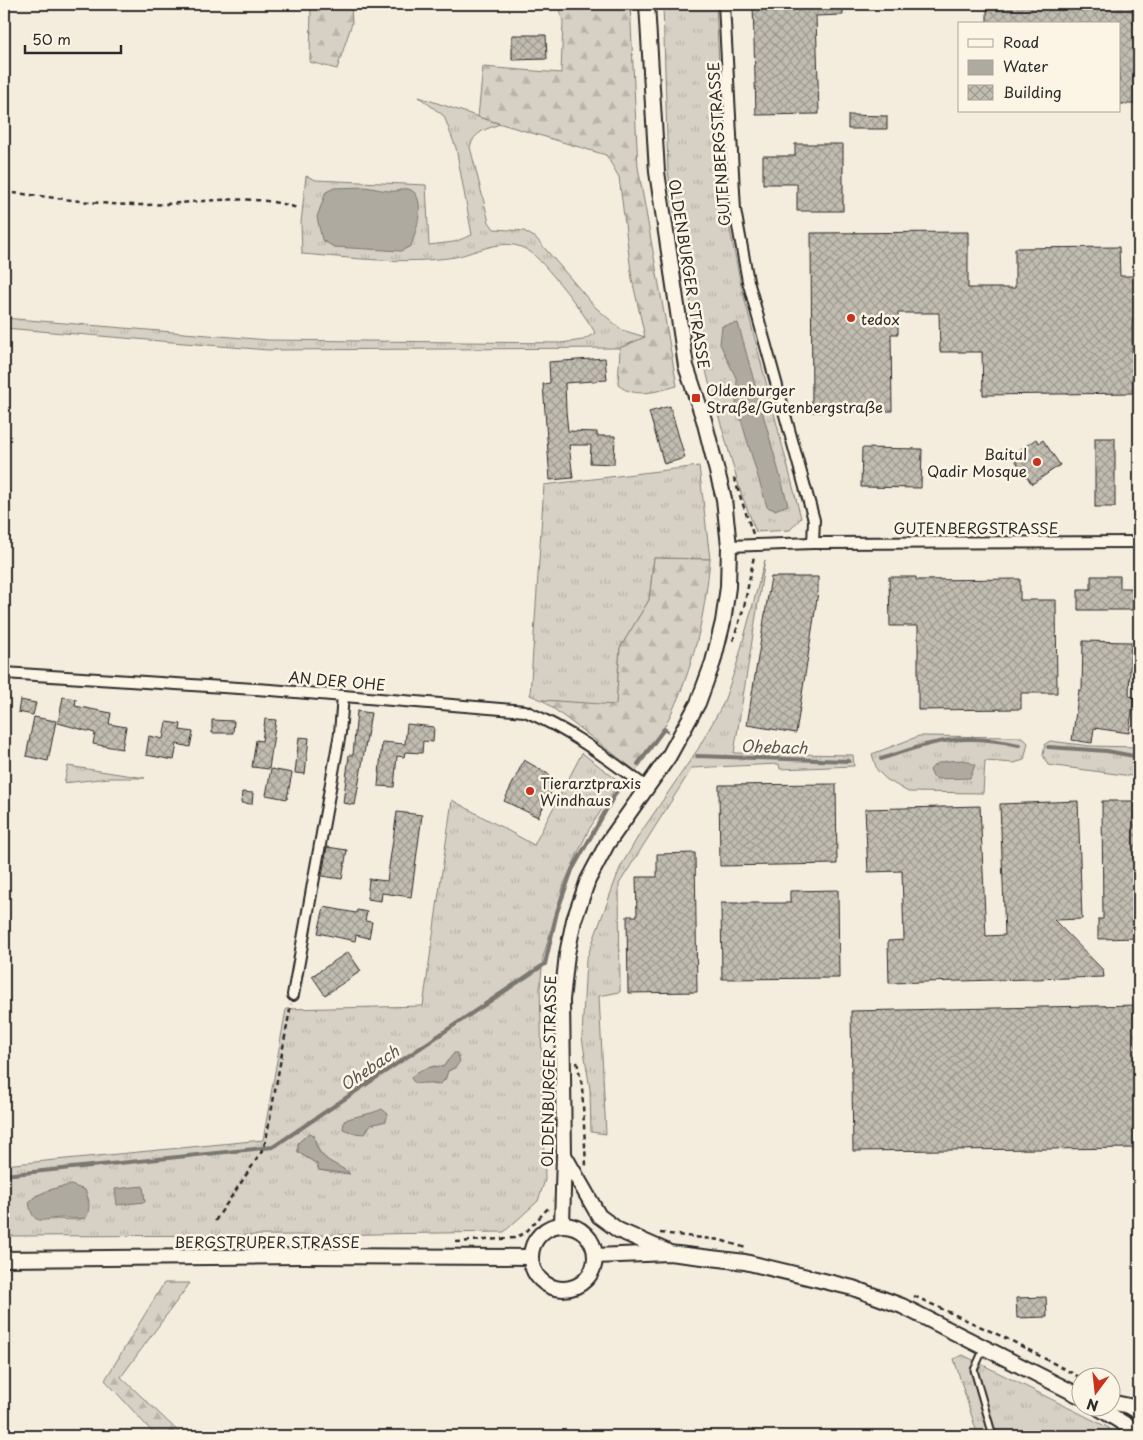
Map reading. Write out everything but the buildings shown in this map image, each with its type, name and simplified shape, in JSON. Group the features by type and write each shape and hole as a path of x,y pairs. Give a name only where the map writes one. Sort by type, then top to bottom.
{"main road":[{"name":"OLDENBURGER STRASSE","path":"562,1225 564,1154 562,1000 567,954 574,920 588,880 607,844 685,730 698,703 714,662 723,622 728,587 729,546 724,499 704,420 686,366 657,172 647,4"},
{"path":"564,1154 599,1216 618,1230 669,1253"},
{"path":"562,1225 572,1227 588,1238 595,1256 594,1266 586,1279 573,1288 563,1289 544,1283 532,1268 530,1257 536,1238 543,1232 562,1225"},
{"path":"595,1256 669,1253 745,1262 854,1288 902,1306 1070,1391"},
{"name":"BERGSTRUPER STRASSE","path":"4,1259 301,1256 530,1257"},
{"path":"1120,1404 1136,1407"},
{"path":"1115,1418 1139,1433"}],"street":[{"name":"GUTENBERGSTRASSE","path":"724,4 735,210 748,281 814,520 813,543"},
{"name":"GUTENBERGSTRASSE","path":"729,546 813,543 1139,542"},
{"name":"AN DER OHE","path":"4,673 343,696 525,711 554,723 580,739 646,787"},
{"path":"293,995 340,733 343,696"}],"lane":[{"path":"984,1348 974,1370 993,1436"}],"path":[{"path":"4,192 126,204 252,200 278,201 297,208"},
{"path":"732,644 744,607 755,545 753,530 744,512 733,476"},
{"path":"215,1220 261,1153 266,1140 293,995"},
{"path":"575,1054 582,1085 586,1168"},
{"path":"449,1242 515,1238 526,1232 551,1204 562,1202"},
{"path":"657,1233 720,1240 753,1251"},
{"path":"907,1294 973,1322 1070,1372"}],"green space":[{"path":"311,4 351,4 352,23 337,69 310,62"},
{"path":"558,4 630,4 638,167 677,386 654,392 639,393 632,392 618,385 620,348 645,337 632,279 619,177 606,155 478,117 483,67 561,73 563,21"},
{"path":"663,4 716,4 726,210 741,285 801,518 790,530 756,532 741,493 709,383 682,264 668,171"},
{"path":"419,97 500,124 478,134 470,147 489,222 494,229 524,231 536,238 595,307 622,330 645,337 620,348 268,350 4,328 4,318 268,340 561,343 583,340 595,333 575,303 544,265 529,251 518,246 494,246 455,257 398,261 302,254 301,223 306,176 316,180 426,185 429,245 454,242 472,235 456,148 444,116"},
{"path":"699,466 710,559 654,558 649,600 620,648 616,706 542,700 530,695 544,485"},
{"path":"654,558 710,559 707,588 696,644 679,697 653,747 636,771 542,700 616,705 620,648 649,600"},
{"path":"765,560 734,753 853,755 854,766 780,769 779,764 692,768 619,884 620,992 599,996 606,1134 591,1132 590,1090 582,1037 586,960 620,868 639,835 698,749 723,704 736,667"},
{"path":"919,736 1022,737 1028,743 1024,760 1014,763 985,761 983,793 908,792 886,779 877,770 872,754"},
{"path":"1050,741 1090,746 1139,747 1139,777 1048,765 1043,755 1045,744"},
{"path":"582,753 616,779 616,787 588,831 564,884 543,958 540,988 545,1180 538,1201 504,1232 4,1236 4,1165 263,1140 286,1009 423,1006 452,800 534,845","holes":["448,1060 456,1067 448,1071 445,1080 438,1085 425,1083 423,1070 434,1066 443,1067","373,1113 386,1121 370,1125 356,1117","309,1133 314,1135 318,1149 322,1154 331,1162 349,1172 341,1174 319,1170 317,1164 298,1152 298,1143","59,1187 85,1190 89,1201 79,1220 52,1219 35,1196"]},
{"path":"68,766 145,778 109,778 64,783"},
{"path":"164,1283 190,1283 121,1377 183,1436 156,1436 105,1380"},
{"path":"963,1355 1070,1408 1070,1418 1089,1418 1109,1428 1114,1436 978,1436 954,1359"}],"water":[{"path":"364,187 392,191 407,189 416,194 419,216 411,246 401,251 334,247 322,240 317,217 326,192 334,188"},
{"path":"738,323 788,505 775,510 767,507 736,403 737,380 720,344 722,326"},
{"path":"965,760 975,765 970,778 938,779 933,777 930,770 941,762"},
{"path":"454,1053 457,1053 460,1061 456,1067 448,1071 441,1083 419,1084 411,1078 417,1072 426,1068 443,1067"},
{"path":"382,1109 388,1114 386,1121 370,1125 365,1134 353,1133 343,1129 344,1121"},
{"path":"309,1133 314,1135 318,1151 322,1156 350,1174 319,1170 317,1164 298,1152 298,1143"},
{"path":"71,1185 85,1190 89,1204 86,1218 40,1220 33,1216 29,1202 33,1198 49,1190"},
{"path":"143,1186 145,1202 117,1205 115,1189"}],"waterway":[{"name":"Ohebach","path":"638,764 664,729 667,731"},
{"path":"881,759 917,747 948,740 981,739 1019,745"},
{"path":"1048,747 1107,751 1139,757"},
{"name":"Ohebach","path":"697,756 849,761"},
{"name":"Ohebach","path":"4,1175 273,1147 545,964 557,912 572,870 618,789"}],"place":[{"name":"tedox","path":"851,318"},
{"name":"Oldenburger Straße/Gutenbergstraße","path":"696,398"},
{"name":"Baitul Qadir Mosque","path":"1037,462"},
{"name":"Tierarztpraxis Windhaus","path":"530,791"}]}
